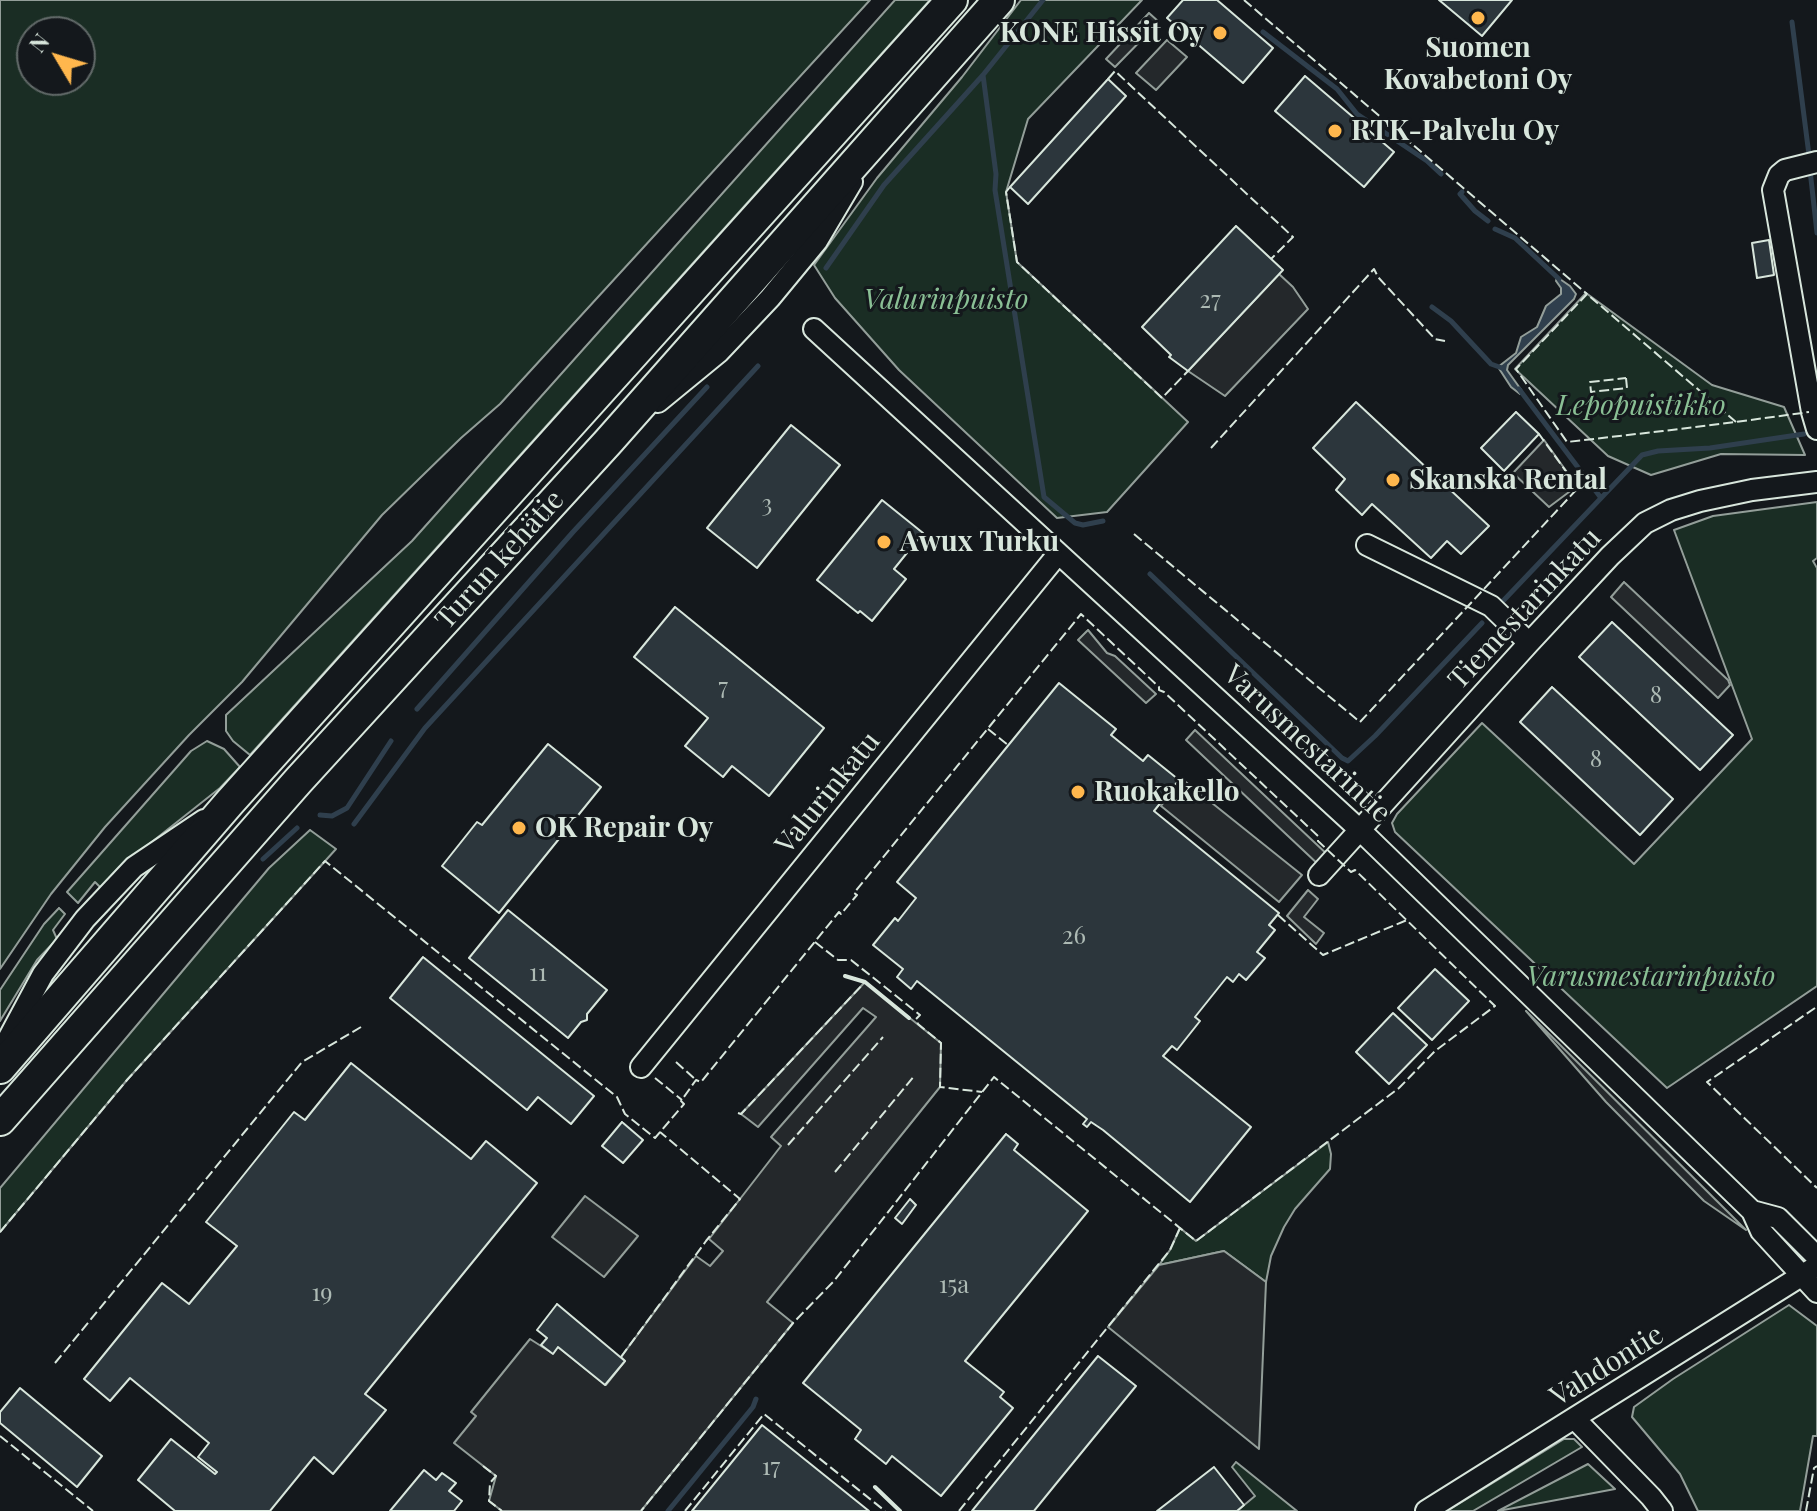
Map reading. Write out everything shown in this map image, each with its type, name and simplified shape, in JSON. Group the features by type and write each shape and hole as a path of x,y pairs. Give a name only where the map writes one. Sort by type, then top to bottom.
{"highway":[{"name":"Turun kehätie","path":"0,1068 230,802 952,0"},
{"name":"Turun kehätie","path":"0,1120 298,781 608,442 999,0"}],"street":[{"path":"1817,162 1785,170 1779,175 1773,190 1817,429"},
{"name":"Varusmestarintie","path":"814,329 1360,830 1752,1211 1761,1231 1809,1272 1817,1292"},
{"name":"Tiemestarinkatu","path":"1319,875 1529,643 1645,523 1671,510 1700,501 1752,490 1817,482"},
{"path":"1367,545 1491,606 1529,643"},
{"name":"Valurinkatu","path":"641,1067 1058,554"},
{"path":"0,1054 43,974 85,919 134,867 230,802"},
{"name":"Varusmestarintie","path":"1752,1211 1778,1218 1817,1257"},
{"name":"Vahdontie","path":"1426,1511 1809,1272"},
{"path":"1575,1419 1662,1511"}],"green space":[{"path":"0,0 870,0 500,404 382,515 242,682 105,827 51,894 0,969"},
{"path":"895,0 930,0 250,755 233,741 226,731 226,715 412,541"},
{"name":"Valurinpuisto","path":"1021,0 1142,0 1028,119 1006,192 1017,262 1188,422 1107,512 1057,518 899,370 835,298 814,265 877,178 962,77"},
{"name":"Lepopuistikko","path":"1586,293 1712,385 1784,407 1805,455 1721,454 1651,475 1608,456 1515,369"},
{"name":"Varusmestarinpuisto","path":"1817,502 1817,558 1813,561 1817,568 1817,986 1667,1088 1395,832 1392,823 1482,723 1634,864 1752,739 1674,530 1713,516"},
{"path":"207,741 224,749 240,767 220,788 124,864 101,888 95,882 78,903 67,892 191,751"},
{"path":"310,830 336,849 127,1080 0,1232 0,1188 269,868"},
{"path":"59,908 65,914 53,930 57,939 37,960 0,1021 0,990 44,924"},
{"path":"1328,1142 1330,1169 1295,1209 1284,1227 1271,1256 1266,1282 1224,1251 1159,1265 1180,1228 1196,1241"},
{"path":"1789,1305 1817,1326 1817,1436 1813,1436 1800,1511 1698,1511 1680,1474 1632,1417 1634,1407"},
{"path":"1564,1439 1574,1439 1582,1447 1473,1511 1447,1511"},
{"path":"1236,1462 1297,1511 1237,1511 1255,1496 1232,1467"},
{"path":"1588,1464 1615,1489 1498,1511"}],"shaded area":[{"path":"1149,13 1159,22 1115,67 1106,59"},
{"path":"1167,40 1187,57 1156,90 1136,73"},
{"path":"1279,274 1293,287 1308,309 1225,396 1188,371"},
{"path":"1544,440 1577,486 1549,507 1513,473"},
{"path":"1624,582 1728,680 1730,685 1718,698 1611,597"},
{"path":"1088,630 1107,653 1115,656 1156,694 1146,703 1078,640"},
{"path":"1195,730 1330,857 1321,867 1186,740"},
{"path":"1182,779 1302,875 1279,902 1161,806"},
{"path":"1308,890 1318,899 1304,917 1324,933 1316,944 1287,916"},
{"path":"865,982 941,1043 940,1087 767,1302 793,1323 641,1511 502,1511 489,1501 496,1476 454,1443 476,1416 471,1412 530,1339 552,1353 558,1347 606,1385 625,1361 621,1357 696,1256 710,1266 723,1251 709,1239 781,1146 771,1137 876,1017 863,1008 758,1127 741,1114"},
{"path":"1526,1011 1746,1230 1704,1201 1606,1102"},
{"path":"585,1196 638,1236 604,1277 552,1237"},
{"path":"1224,1251 1266,1282 1259,1449 1108,1327 1159,1265"}],"water":[{"path":"1557,277 1576,294 1508,365 1507,370 1522,391 1520,394 1511,387 1498,367 1516,353 1521,337 1537,327 1546,306 1561,294"}],"building":[{"path":"1183,0 1217,0 1273,48 1243,83 1167,18"},
{"name":"Suomen Kovabetoni Oy","path":"1439,0 1512,0 1482,36"},
{"path":"1305,76 1394,152 1364,187 1275,111"},
{"path":"1108,79 1126,96 1028,204 1010,187"},
{"path":"1236,226 1283,270 1188,371 1169,357 1171,355 1142,327"},
{"path":"1769,240 1774,275 1757,278 1752,243"},
{"path":"1356,402 1489,526 1461,554 1447,541 1431,558 1372,504 1362,515 1336,490 1345,479 1313,448"},
{"path":"1516,412 1539,434 1504,471 1481,448"},
{"path":"791,425 840,465 757,568 707,528"},
{"path":"882,500 923,533 894,569 906,579 872,621 817,580"},
{"path":"675,607 824,728 769,796 732,766 723,777 685,746 708,718 634,657"},
{"path":"1612,622 1733,735 1700,770 1579,657"},
{"path":"1059,683 1116,729 1111,735 1143,761 1148,755 1179,780 1154,811 1279,913 1269,925 1275,930 1257,952 1265,958 1246,980 1239,974 1233,982 1227,977 1195,1017 1200,1021 1177,1050 1172,1046 1163,1056 1251,1127 1190,1202 1103,1130 1091,1122 1087,1127 1083,1124 1087,1119 917,981 911,989 897,977 903,969 873,945 916,898 897,882"},
{"path":"1552,687 1673,799 1640,835 1520,722"},
{"path":"548,744 601,787 499,913 442,866 477,822 482,825"},
{"path":"508,910 607,990 587,1014 587,1020 581,1022 568,1038 469,958"},
{"path":"423,957 594,1096 571,1124 538,1097 527,1110 390,998"},
{"path":"1435,969 1469,1001 1432,1040 1398,1008"},
{"path":"1393,1013 1427,1045 1389,1084 1356,1052"},
{"path":"351,1063 471,1159 486,1141 537,1183 365,1394 386,1410 333,1474 314,1457 270,1511 175,1511 138,1480 171,1439 215,1474 217,1472 198,1457 209,1443 130,1378 110,1401 84,1379 162,1283 189,1304 237,1246 206,1222 294,1112 305,1120"},
{"path":"622,1122 643,1140 623,1163 602,1146"},
{"path":"1006,1134 1018,1144 1014,1150 1088,1211 965,1361 1004,1392 1000,1397 1013,1408 941,1496 892,1456 886,1464 855,1439 861,1430 803,1383"},
{"path":"910,1199 916,1205 902,1224 895,1218"},
{"path":"557,1304 625,1361 605,1385 558,1347 553,1354 541,1345 547,1338 537,1330"},
{"path":"1098,1356 1136,1386 1034,1511 972,1511"},
{"path":"20,1388 102,1456 77,1487 0,1423 0,1412"},
{"path":"762,1425 869,1511 692,1511"},
{"path":"1214,1467 1244,1505 1237,1511 1157,1511"},
{"path":"424,1470 436,1480 442,1473 456,1483 449,1491 462,1501 454,1511 390,1511"}],"waterway":[{"path":"983,75 1043,0"},
{"path":"1792,22 1809,155"},
{"path":"1263,32 1337,89 1357,114 1427,161 1441,174"},
{"path":"826,268 884,185 983,75 996,174 995,190 1044,497 1075,523 1083,525 1103,521"},
{"path":"1810,170 1817,233"},
{"path":"1462,192 1460,194 1475,211 1488,221"},
{"path":"1495,229 1515,238 1559,279"},
{"path":"1432,307 1451,321 1491,364 1502,368"},
{"path":"354,824 425,728 758,366"},
{"path":"417,709 573,532 707,387"},
{"path":"1519,389 1601,498"},
{"path":"1503,601 1642,455 1804,434"},
{"path":"1150,574 1348,761 1482,623"},
{"path":"320,815 332,816 347,808 391,741"},
{"path":"263,859 297,828"},
{"path":"668,1511 753,1407 756,1399"}],"fence":[{"path":"1244,0 1587,294"},
{"path":"1108,79 1115,71 1293,237 1271,259"},
{"path":"1010,187 1006,192 1017,262 1162,398 1188,371"},
{"path":"1211,448 1374,269 1435,339 1445,341"},
{"path":"1736,422 1587,294 1516,369 1567,442 1736,422 1809,412"},
{"path":"1626,378 1627,388 1591,392 1590,382 1626,378"},
{"path":"1134,534 1360,722 1578,488 1539,434"},
{"path":"0,1232 127,1080 325,861 617,1097 625,1114 655,1138 684,1104 681,1101 696,1080 701,1082 839,912 841,914 857,895 854,893 1081,614 1318,836 1318,841 1336,858 1351,872 1355,870 1495,1006 1435,1051 1399,1088 1196,1241 994,1077 834,1281 793,1323 641,1511"},
{"path":"988,729 1008,745"},
{"path":"1278,915 1323,955 1407,920"},
{"path":"815,942 838,960 851,960 920,1015 916,1019 918,1024 941,1043 940,1087 982,1092"},
{"path":"738,1113 741,1114 865,982 909,1018"},
{"path":"1815,1008 1707,1082 1817,1188"},
{"path":"55,1363 302,1062 361,1027"},
{"path":"788,1145 883,1037"},
{"path":"676,1062 696,1080"},
{"path":"835,1172 915,1075"},
{"path":"655,1078 682,1100"},
{"path":"621,1357 740,1199 660,1132"},
{"path":"959,1511 1170,1250 1180,1228"},
{"path":"685,1511 764,1414 885,1511"},
{"path":"0,1436 93,1511"},
{"path":"483,1466 496,1476 490,1483 489,1501 502,1511"},
{"path":"1806,1511 1814,1468 1817,1466"}],"wall":[{"path":"845,976 865,982 909,1018"},
{"path":"875,1487 900,1511"}],"place":[{"name":"Suomen Kovabetoni Oy","path":"1478,18"},
{"name":"KONE Hissit Oy","path":"1220,33"},
{"name":"RTK-Palvelu Oy","path":"1335,131"},
{"name":"Skanska Rental","path":"1393,480"},
{"name":"Awux Turku","path":"884,542"},
{"name":"Ruokakello","path":"1078,792"},
{"name":"OK Repair Oy","path":"519,828"}]}
